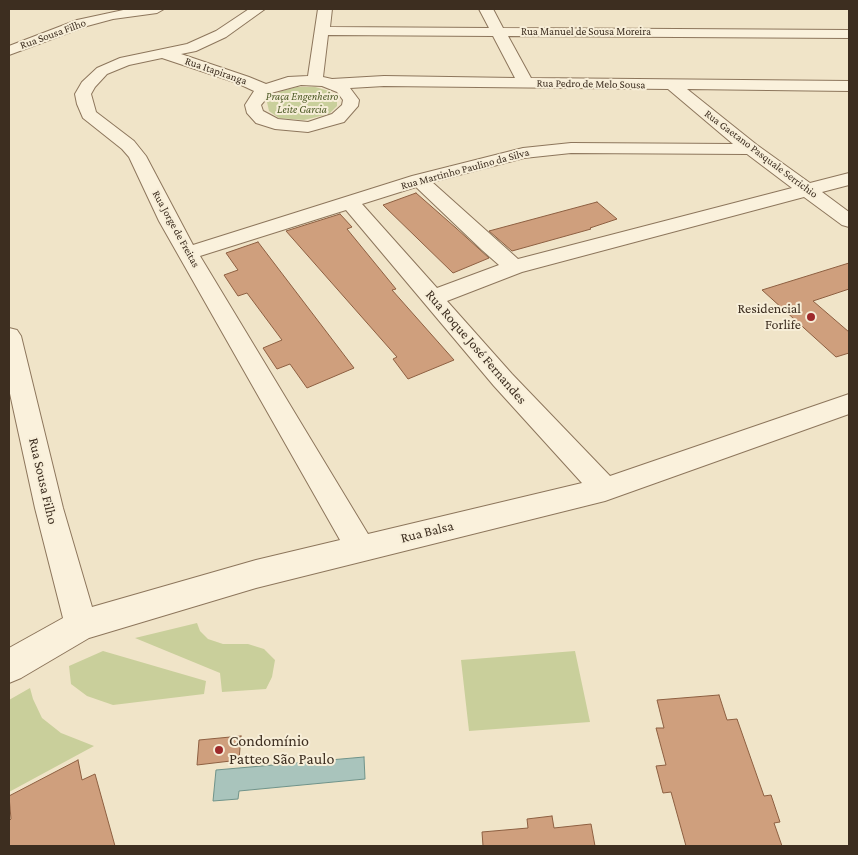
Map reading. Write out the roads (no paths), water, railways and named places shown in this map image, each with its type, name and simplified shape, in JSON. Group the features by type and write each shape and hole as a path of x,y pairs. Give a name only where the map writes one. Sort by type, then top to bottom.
{"street":[{"name":"Rua Sousa Filho","path":"9,51 82,23 112,15 157,9"},
{"name":"Rua Jorge de Freitas","path":"258,9 222,34 207,41 166,54 141,57 114,65 94,77 84,94 85,104 90,114 128,145 137,156 169,221 189,252 360,548"},
{"path":"315,80 325,9"},
{"path":"486,9 526,84"},
{"name":"Rua Manuel de Sousa Moreira","path":"322,31 849,34"},
{"name":"Rua Itapiranga","path":"166,54 265,90"},
{"path":"315,80 333,84 349,94 351,100 350,106 338,118 308,127 275,124 262,120 255,113 253,105 257,97 265,90 288,82 315,80"},
{"name":"Rua Pedro de Melo Sousa","path":"333,84 384,81 674,86 849,86"},
{"name":"Rua Gaetano Pasquale Serrichio","path":"674,86 751,149 849,221"},
{"name":"Rua Martinho Paulino da Silva","path":"189,252 419,180 523,153 546,149 751,149"},
{"path":"433,298 514,267 849,179"},
{"path":"419,180 514,267"},
{"name":"Rua Roque José Fernandes","path":"349,201 503,380 605,490"},
{"name":"Rua Sousa Filho","path":"9,336 17,409 81,624"},
{"name":"Rua Balsa","path":"9,666 81,624 256,574 605,490 849,404"}],"water":[{"path":"364,757 365,779 239,791 238,799 213,801 216,770"}],"place":[{"name":"Residencial Forlife","path":"811,317"},
{"name":"Condomínio Patteo São Paulo","path":"219,750"}],"park label":[{"name":"Praça Engenheiro Leite Garcia","path":"302,103"}]}
